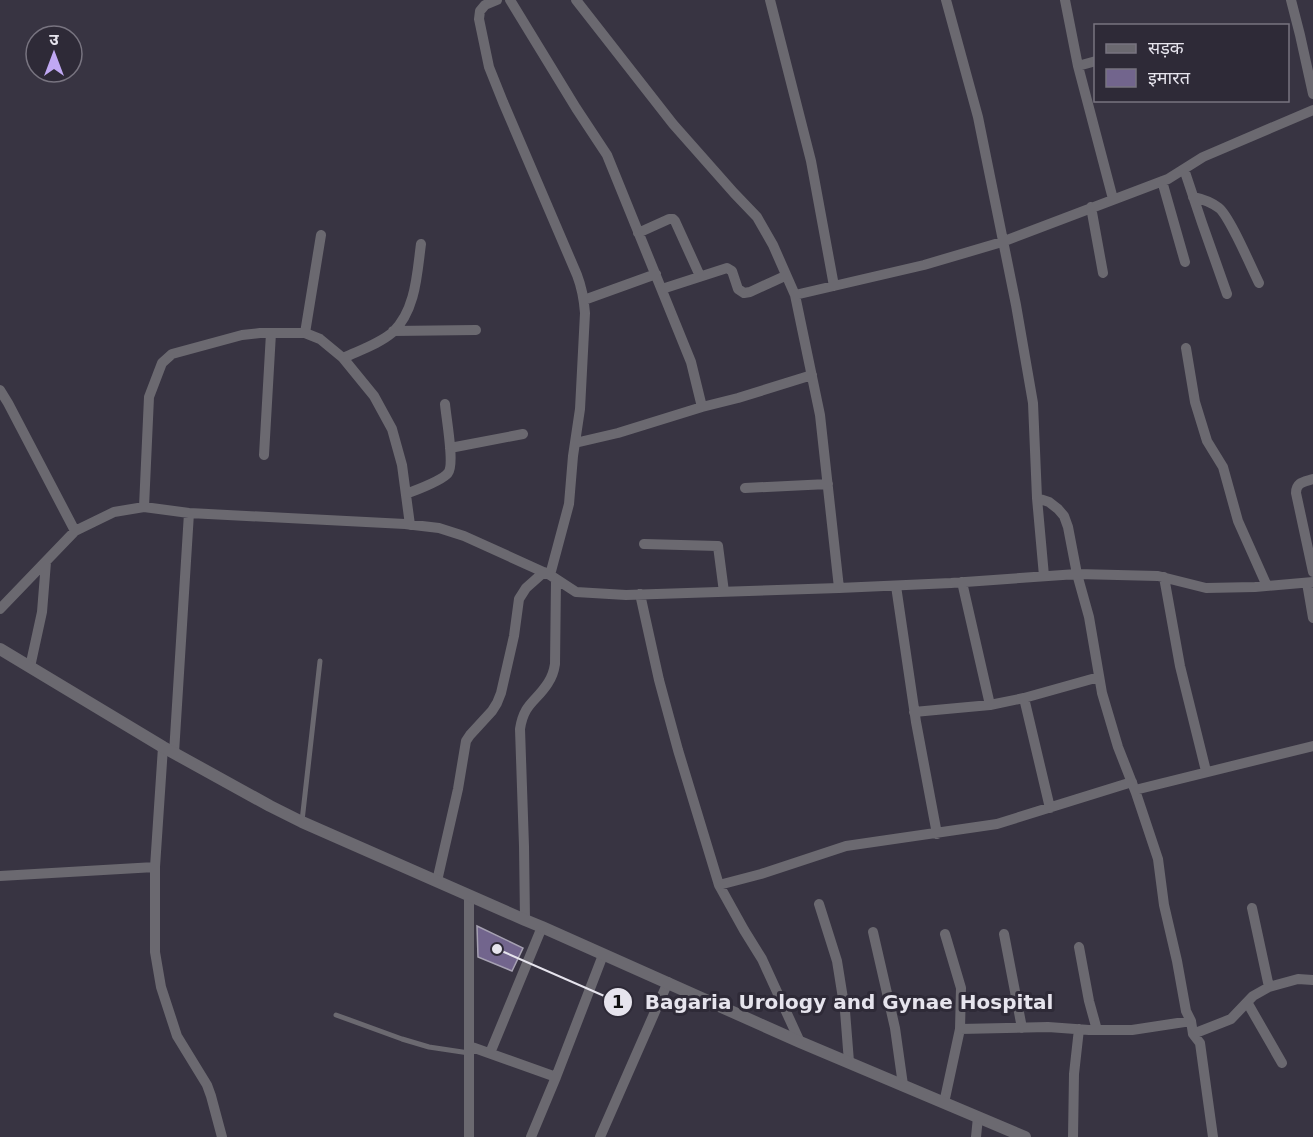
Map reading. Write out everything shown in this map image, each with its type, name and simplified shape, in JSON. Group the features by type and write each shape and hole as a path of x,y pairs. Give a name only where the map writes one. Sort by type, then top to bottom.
{"street":[{"path":"496,0 480,10 479,19 489,67 577,275 582,290 585,313 580,409 569,504 550,576 555,664 552,677 547,685 527,706 520,729 525,920"},
{"path":"510,0 607,155 691,362 702,407"},
{"path":"576,0 673,123 757,217 773,245 795,295 820,416 839,588"},
{"path":"770,0 811,161 834,286"},
{"path":"946,0 978,117 1016,304 1033,403 1036,498 1044,576"},
{"path":"1065,0 1078,66 1113,199"},
{"path":"1291,0 1313,93"},
{"path":"1078,66 1094,61"},
{"path":"795,295 924,265 1002,242 1168,179 1203,157 1313,110"},
{"path":"1184,169 1227,294"},
{"path":"1162,181 1185,262"},
{"path":"1194,197 1205,199 1221,209 1259,283"},
{"path":"1091,207 1102,273"},
{"path":"638,233 669,219 674,220 700,276"},
{"path":"305,333 321,236"},
{"path":"343,358 379,341 402,321 415,291 422,244"},
{"path":"662,289 729,268 738,289 744,293 785,276"},
{"path":"584,300 656,274"},
{"path":"393,331 476,330"},
{"path":"264,455 271,333"},
{"path":"144,507 149,397 162,363 172,354 242,335 305,333 320,339 343,358 374,396 392,429 402,465 410,525"},
{"path":"1186,348 1195,402 1207,441 1222,467 1238,521 1268,586"},
{"path":"575,443 618,433 812,375"},
{"path":"0,390 75,531"},
{"path":"406,494 443,477 451,466 445,404"},
{"path":"450,448 523,434"},
{"path":"1313,479 1297,485 1296,493 1313,572"},
{"path":"745,488 828,484"},
{"path":"1036,498 1049,502 1064,516 1068,526 1077,574 1089,616 1102,693 1158,859 1164,905 1186,1011 1193,1034 1200,1043 1213,1137"},
{"path":"0,609 75,531 114,512 144,507 189,513 439,528 464,536 550,576 576,592 640,594 896,586 1077,574 1158,576 1206,588 1310,582 1313,618"},
{"path":"189,513 155,867 155,952 161,987 177,1036 207,1085 222,1137"},
{"path":"644,544 718,546 724,592"},
{"path":"30,667 42,612 46,562"},
{"path":"436,881 458,789 466,741 492,711 501,693 514,636 519,599 526,588 550,576"},
{"path":"1164,577 1180,666 1206,771"},
{"path":"962,582 990,705"},
{"path":"896,586 914,712 937,834"},
{"path":"640,594 675,740 718,885 762,959 800,1042"},
{"path":"0,649 168,750 302,822 800,1042 1021,1136"},
{"path":"914,712 990,705 1099,677"},
{"path":"1024,698 1050,808"},
{"path":"718,885 846,846 997,824 1133,786 1313,746"},
{"path":"0,876 155,867"},
{"path":"469,896 469,1137"},
{"path":"819,904 837,961 849,1062"},
{"path":"1252,908 1269,987"},
{"path":"490,1053 542,927"},
{"path":"873,932 896,1028 903,1086"},
{"path":"944,1103 960,1029 961,988 945,934"},
{"path":"1004,934 1022,1028"},
{"path":"1079,947 1097,1030"},
{"path":"531,1137 603,955"},
{"path":"1193,1034 1231,1018 1253,996 1269,987 1298,979 1313,980"},
{"path":"600,1137 668,982"},
{"path":"1247,1002 1282,1063"},
{"path":"960,1029 1132,1030 1191,1022"},
{"path":"1073,1137 1074,1074 1079,1029"},
{"path":"469,1050 490,1053 556,1077"},
{"path":"976,1137 978,1117"}],"lane":[{"path":"302,822 320,661"},
{"path":"336,1015 420,1044 469,1050"}],"building":[{"path":"477,926 523,948 512,971 478,957"}],"place":[{"name":"Bagaria Urology and Gynae Hospital","path":"497,949"}]}
